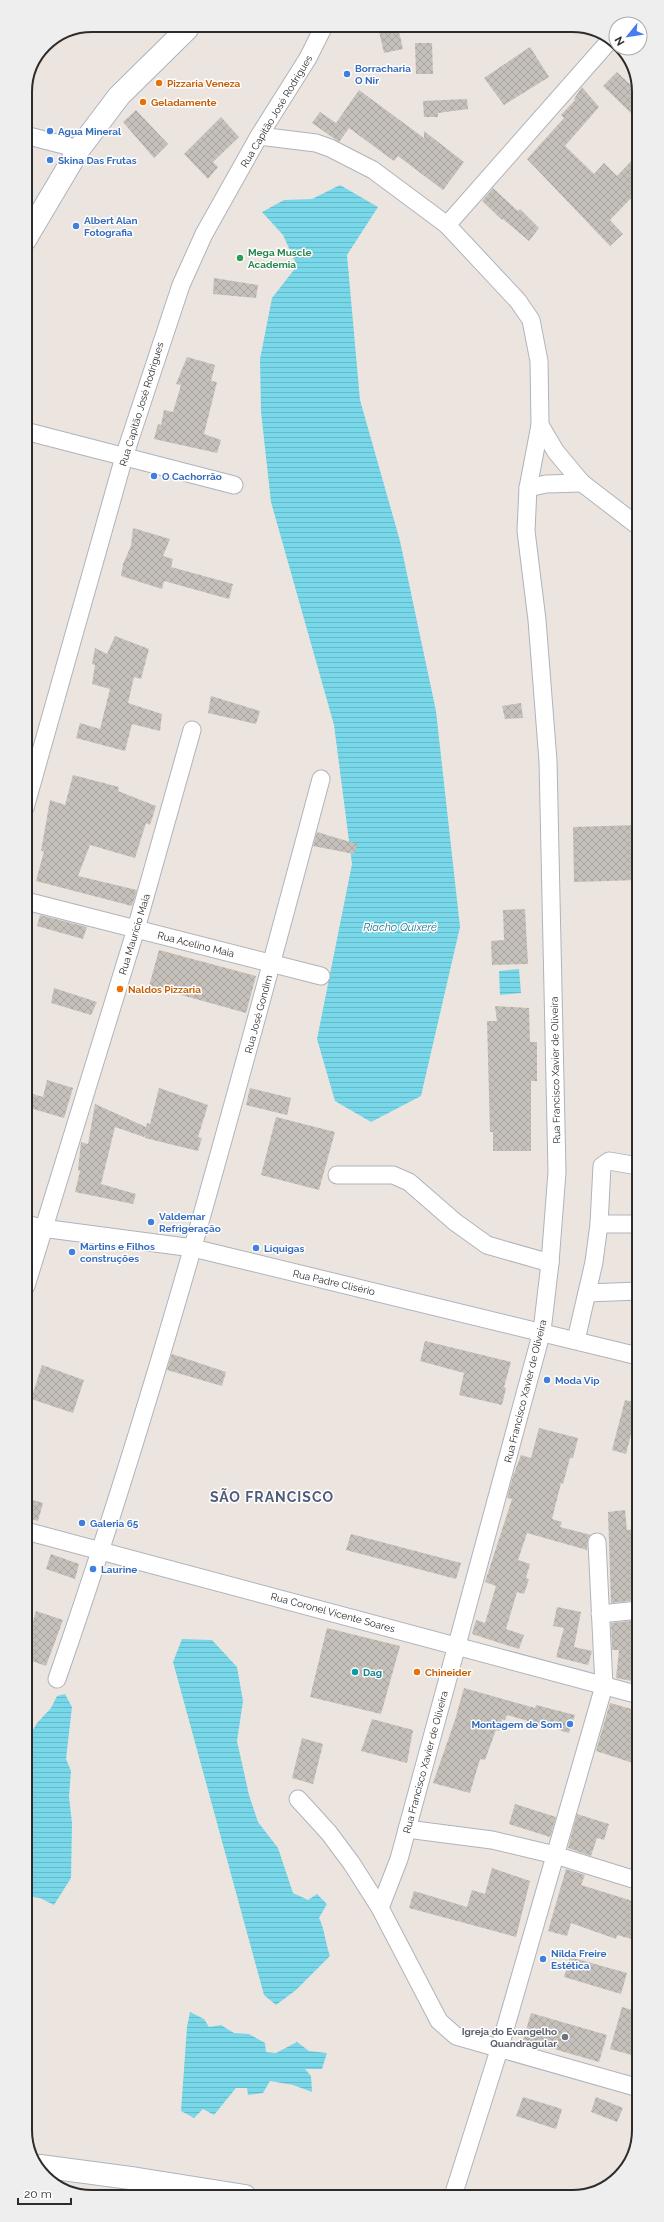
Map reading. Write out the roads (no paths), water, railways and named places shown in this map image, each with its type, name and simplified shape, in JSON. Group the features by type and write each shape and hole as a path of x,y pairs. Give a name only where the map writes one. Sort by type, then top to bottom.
{"main road":[{"path":"32,228 79,148 119,96 184,32"},
{"path":"44,2166 207,2190"}],"street":[{"name":"Rua Capitão José Rodrigues","path":"32,787 124,458 181,285 204,234 259,136 308,58 321,32"},
{"path":"447,225 606,43"},
{"name":"Rua Francisco Xavier de Oliveira","path":"259,136 316,143 330,148 373,170 447,225 518,301 531,320 539,361 540,425 528,488 526,531 537,620 548,761 557,1172 550,1263 542,1331 399,1859 380,1908"},
{"path":"32,137 79,148"},
{"path":"540,425 564,464 582,483 632,521"},
{"path":"32,433 124,458 234,485"},
{"path":"528,488 546,484 582,483"},
{"name":"Rua Maurício Maia","path":"32,1264 136,929 192,730"},
{"name":"Rua José Gondim","path":"57,1679 101,1551 193,1248 272,964 321,779"},
{"name":"Rua Acelino Maia","path":"32,903 321,976"},
{"path":"576,1340 587,1292 599,1224 602,1166 609,1161 632,1165"},
{"path":"337,1175 393,1175 409,1182 455,1222 487,1244 550,1263"},
{"path":"599,1224 632,1224"},
{"name":"Rua Padre Clisério","path":"32,1226 193,1248 542,1331 632,1354"},
{"path":"587,1292 632,1291"},
{"name":"Rua Coronel Vicente Soares","path":"32,1533 457,1645 632,1693"},
{"path":"455,2190 499,2050 604,1686 597,1542"},
{"path":"600,1614 632,1611"},
{"path":"298,1799 329,1833 380,1908 439,2021 456,2036 499,2050 632,2086"},
{"path":"407,1829 492,1840 555,1855 632,1879"}],"water":[{"name":"Riacho Quixeré","path":"340,185 378,207 347,255 360,400 400,541 436,711 460,927 421,1096 371,1122 335,1101 317,1039 352,864 334,725 271,502 261,412 260,359 272,298 297,266 283,235 262,212 284,200 312,199"},
{"path":"519,969 521,993 500,995 499,971"},
{"path":"182,1639 212,1640 237,1667 243,1701 237,1741 249,1795 258,1822 278,1848 293,1893 308,1900 317,1894 327,1904 319,1918 323,1927 330,1956 296,1990 276,2005 264,1995 173,1662"},
{"path":"65,1694 72,1707 66,1759 71,1771 69,1797 72,1823 71,1878 54,1905 40,1898 32,1897 32,1732 37,1723 51,1708 57,1696"},
{"path":"190,2012 204,2019 209,2027 221,2025 234,2033 249,2034 265,2043 266,2052 276,2053 297,2042 309,2051 327,2053 322,2069 305,2069 311,2076 312,2092 293,2085 270,2081 263,2093 248,2095 247,2088 236,2088 214,2115 203,2109 194,2118 181,2111 187,2027"}],"place":[{"name":"Borracharia O Nir","path":"347,74"},
{"name":"Pizzaria Veneza","path":"159,83"},
{"name":"Geladamente","path":"143,102"},
{"name":"Agua Mineral","path":"50,131"},
{"name":"Skina Das Frutas","path":"50,160"},
{"name":"Albert Alan Fotografia","path":"76,226"},
{"name":"Mega Muscle Academia","path":"240,258"},
{"name":"O Cachorrão","path":"154,476"},
{"name":"Naldos Pizzaria","path":"120,989"},
{"name":"Valdemar Refrigeração","path":"151,1222"},
{"name":"Liquigas","path":"256,1248"},
{"name":"Martins e Filhos construções","path":"72,1252"},
{"name":"Moda Vip","path":"547,1380"},
{"name":"Galeria 65","path":"82,1523"},
{"name":"Laurine","path":"93,1569"},
{"name":"Dag","path":"355,1672"},
{"name":"Chineider","path":"417,1672"},
{"name":"Montagem de Som","path":"570,1724"},
{"name":"Nilda Freire Estética","path":"543,1959"},
{"name":"Igreja do Evangelho Quandragular","path":"565,2037"}],"district":[{"name":"SÃO FRANCISCO","path":"272,1497"}]}
